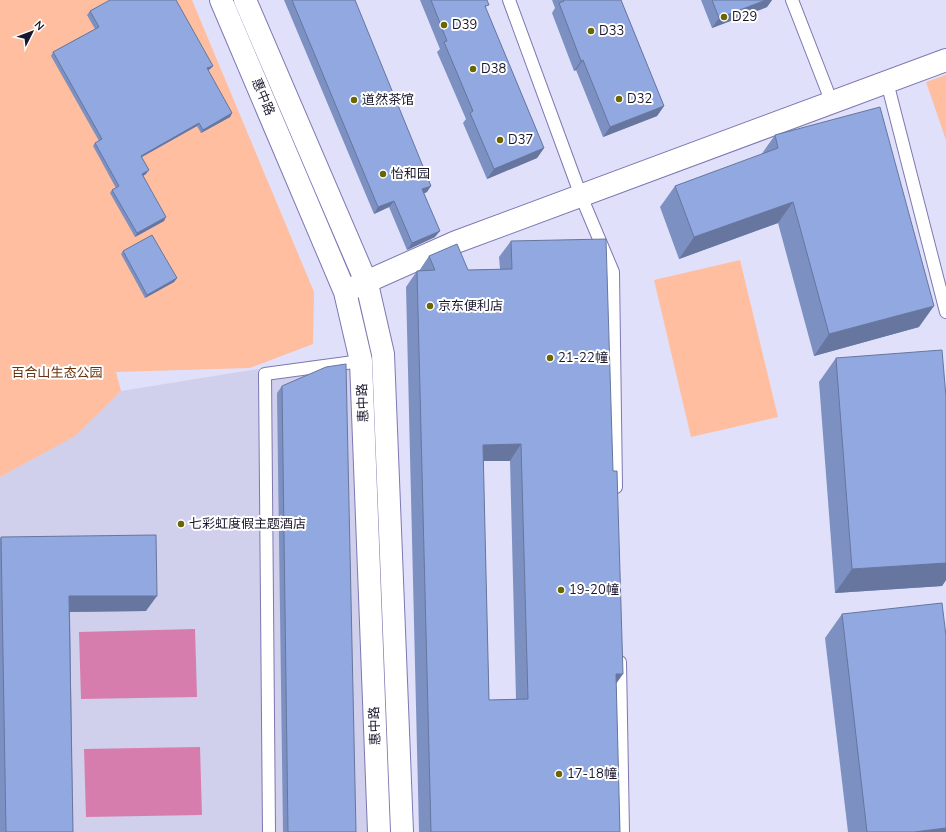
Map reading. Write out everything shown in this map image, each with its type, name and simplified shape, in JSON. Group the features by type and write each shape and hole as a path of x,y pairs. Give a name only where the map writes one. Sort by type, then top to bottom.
{"street":[{"name":"惠中路","path":"221,0 345,292 361,361 379,832"},
{"name":"惠中路","path":"245,0 367,284 383,354 402,832"},
{"path":"345,292 367,284 456,242 946,60"}],"lane":[{"path":"509,0 581,196 613,272 617,500"},
{"path":"792,0 832,103"},
{"path":"887,82 946,312"},
{"path":"269,832 265,374 361,361"},
{"path":"620,650 623,832"}],"shaded area":[{"path":"379,355 385,832 0,832 0,477 74,436 121,391 314,360"},
{"path":"195,629 197,697 81,699 79,632"},
{"path":"200,747 202,815 86,817 84,749"}],"green space":[{"name":"百合山生态公园","path":"0,0 192,0 314,292 313,344 250,368 116,372 121,391 75,436 0,477"},
{"path":"946,75 946,140 926,82"},
{"path":"740,260 778,417 691,437 654,280"}],"building":[{"path":"110,0 176,0 213,66 207,68 232,113 203,130 199,123 141,156 149,170 142,174 166,217 137,233 112,190 119,186 95,143 102,139 53,52 99,27 90,11"},
{"path":"292,0 355,0 431,186 422,189 440,231 412,243 394,201 378,207"},
{"path":"431,0 487,0 489,5 485,6 544,148 494,169 470,113 473,111 444,42 447,41"},
{"path":"563,0 621,0 664,106 610,127 583,60 581,61 559,3 564,1"},
{"path":"712,0 766,0 719,18"},
{"path":"880,107 934,306 829,334 793,202 694,237 675,186 778,148 775,135"},
{"path":"152,235 177,278 147,295 123,251"},
{"path":"606,239 613,471 617,471 623,674 616,674 620,832 431,832 417,271 435,270 429,256 457,244 468,270 512,269 511,241","holes":["521,444 528,699 489,700 483,445"]},
{"path":"942,350 946,397 946,563 852,569 836,358"},
{"path":"346,364 356,832 288,832 282,386 326,367"},
{"path":"156,535 157,596 69,596 73,832 6,832 1,537"},
{"path":"942,603 946,636 946,828 914,832 867,832 842,614"}],"place":[{"name":"D29","path":"724,17"},
{"name":"D39","path":"444,25"},
{"name":"D33","path":"591,31"},
{"name":"D38","path":"473,69"},
{"name":"D32","path":"619,99"},
{"name":"道然茶馆","path":"354,100"},
{"name":"D37","path":"500,140"},
{"name":"怡和园","path":"383,174"},
{"name":"京东便利店","path":"430,306"},
{"name":"21-22幢","path":"550,358"},
{"name":"七彩虹度假主题酒店","path":"181,524"},
{"name":"19-20幢","path":"561,590"},
{"name":"17-18幢","path":"559,774"}]}
